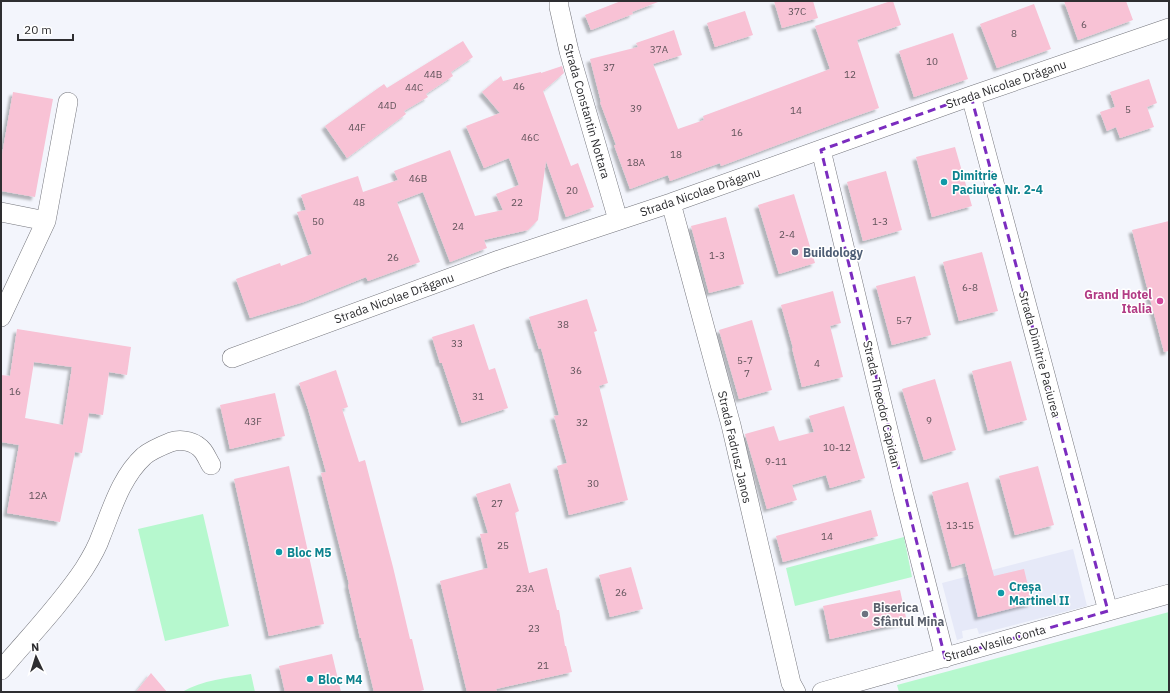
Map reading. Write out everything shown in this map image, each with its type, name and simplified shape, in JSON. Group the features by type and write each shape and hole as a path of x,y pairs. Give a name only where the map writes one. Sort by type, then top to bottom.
{"street":[{"name":"Strada Constantin Nottara","path":"559,1 569,51 618,220"},
{"name":"Strada Nicolae Drăganu","path":"232,358 499,260 671,203 971,96 1169,28"},
{"name":"Strada Dimitrie Paciurea","path":"971,96 1108,611"},
{"path":"1,317 46,221 68,102"},
{"name":"Strada Theodor Capidan","path":"821,150 903,492 945,658"},
{"name":"Strada Fadrusz Janos","path":"671,203 731,425 790,683 796,692"},
{"path":"1,212 46,221"},
{"path":"1,670 61,600 79,576 97,547 113,504 124,482 144,456 159,446 174,441 185,440 198,446 203,451 211,465"},
{"name":"Strada Vasile Conta","path":"822,692 1169,594"}],"highlighted area":[{"path":"971,96 1108,611 945,658 821,150"}],"shaded area":[{"path":"1073,549 1087,606 979,634 977,628 962,631 963,638 957,640 942,583"}],"green space":[{"path":"203,514 229,626 165,641 138,529"},
{"path":"904,537 912,577 795,606 786,568"},
{"path":"1169,612 1169,692 899,692 897,685"},
{"path":"251,674 255,692 182,692 207,682"}],"building":[{"path":"621,1 658,2 632,12 633,14 591,30 585,15"},
{"path":"774,1 813,1 818,18 782,28"},
{"path":"893,1 901,25 857,40 879,108 721,166 720,163 670,181 668,175 630,189 600,102 590,59 638,47 636,43 674,30 682,55 653,64 678,129 704,120 703,116 830,69 815,26"},
{"path":"1064,1 1126,1 1133,20 1078,40"},
{"path":"1034,4 1051,49 997,68 980,24"},
{"path":"745,11 753,35 715,47 707,23"},
{"path":"953,33 968,79 914,97 899,51"},
{"path":"463,41 473,57 451,72 453,76 426,94 428,97 404,111 406,114 347,158 325,126 384,84 387,88"},
{"path":"562,66 564,73 543,91 571,166 578,163 594,207 566,217 546,161 538,220 528,230 484,240 487,248 450,262 423,192 397,202 420,262 368,281 366,277 304,302 250,318 236,279 280,263 281,266 312,254 297,212 306,210 301,195 358,176 363,192 398,180 394,171 450,150 475,216 503,210 496,194 519,185 509,158 484,168 466,126 500,113 482,92 501,76 503,81 541,73"},
{"path":"1149,79 1157,103 1147,107 1154,127 1120,138 1116,127 1107,131 1100,112 1115,107 1110,92"},
{"path":"13,92 53,99 35,197 1,191 1,160"},
{"name":"Dimitrie Paciurea Nr. 2-4","path":"955,147 972,206 932,217 916,157"},
{"path":"886,171 902,230 863,241 847,182"},
{"path":"794,194 815,263 779,274 758,205"},
{"path":"726,217 744,284 709,293 691,226"},
{"name":"Grand Hotel Italia","path":"1169,221 1169,351 1164,352 1132,230"},
{"path":"982,252 998,311 959,321 943,262"},
{"path":"915,276 931,335 892,345 876,286"},
{"path":"833,291 841,323 830,326 843,377 802,387 781,305"},
{"path":"587,299 597,331 594,332 608,383 599,386 628,500 569,515 557,466 567,463 554,416 559,415 541,348 539,349 529,317"},
{"path":"752,320 772,390 739,399 719,330"},
{"path":"474,324 489,370 495,368 508,408 462,423 432,337"},
{"path":"17,329 131,347 127,375 109,372 103,415 89,413 82,453 75,452 60,522 7,513 19,445 1,442 1,375 10,376","holes":["34,362 72,367 63,425 25,418"]},
{"path":"1011,361 1027,420 988,431 972,371"},
{"path":"336,370 348,407 342,409 359,462 365,460 424,690 415,692 374,692 321,473 326,472 299,383"},
{"path":"935,379 956,450 924,460 902,389"},
{"path":"275,393 285,436 230,449 220,405"},
{"path":"844,406 865,478 830,488 826,475 792,485 797,500 767,509 745,434 774,426 779,441 814,432 809,416"},
{"name":"Bloc M5","path":"289,466 324,624 269,636 234,479"},
{"path":"1038,466 1054,525 1015,535 999,476"},
{"path":"968,482 994,576 1024,569 1032,603 978,617 965,563 952,567 932,492"},
{"path":"510,483 519,511 515,513 529,573 547,568 557,610 559,610 565,646 572,672 496,689 497,692 467,692 440,581 488,568 480,534 488,533 476,494"},
{"path":"871,510 878,536 783,562 776,536"},
{"path":"631,567 643,609 610,617 599,575"},
{"name":"Biserica Sfântul Mina","path":"900,590 907,622 830,639 823,606"},
{"name":"Bloc M4","path":"332,654 341,692 285,692 279,666"},
{"path":"151,673 167,692 136,692"}],"place":[{"name":"Dimitrie Paciurea Nr. 2-4","path":"944,182"},
{"name":"Buildology","path":"795,252"},
{"name":"Grand Hotel Italia","path":"1160,301"},
{"name":"Bloc M5","path":"279,552"},
{"name":"Creșa Martinel II","path":"1001,593"},
{"name":"Biserica Sfântul Mina","path":"865,614"},
{"name":"Bloc M4","path":"310,679"}]}
